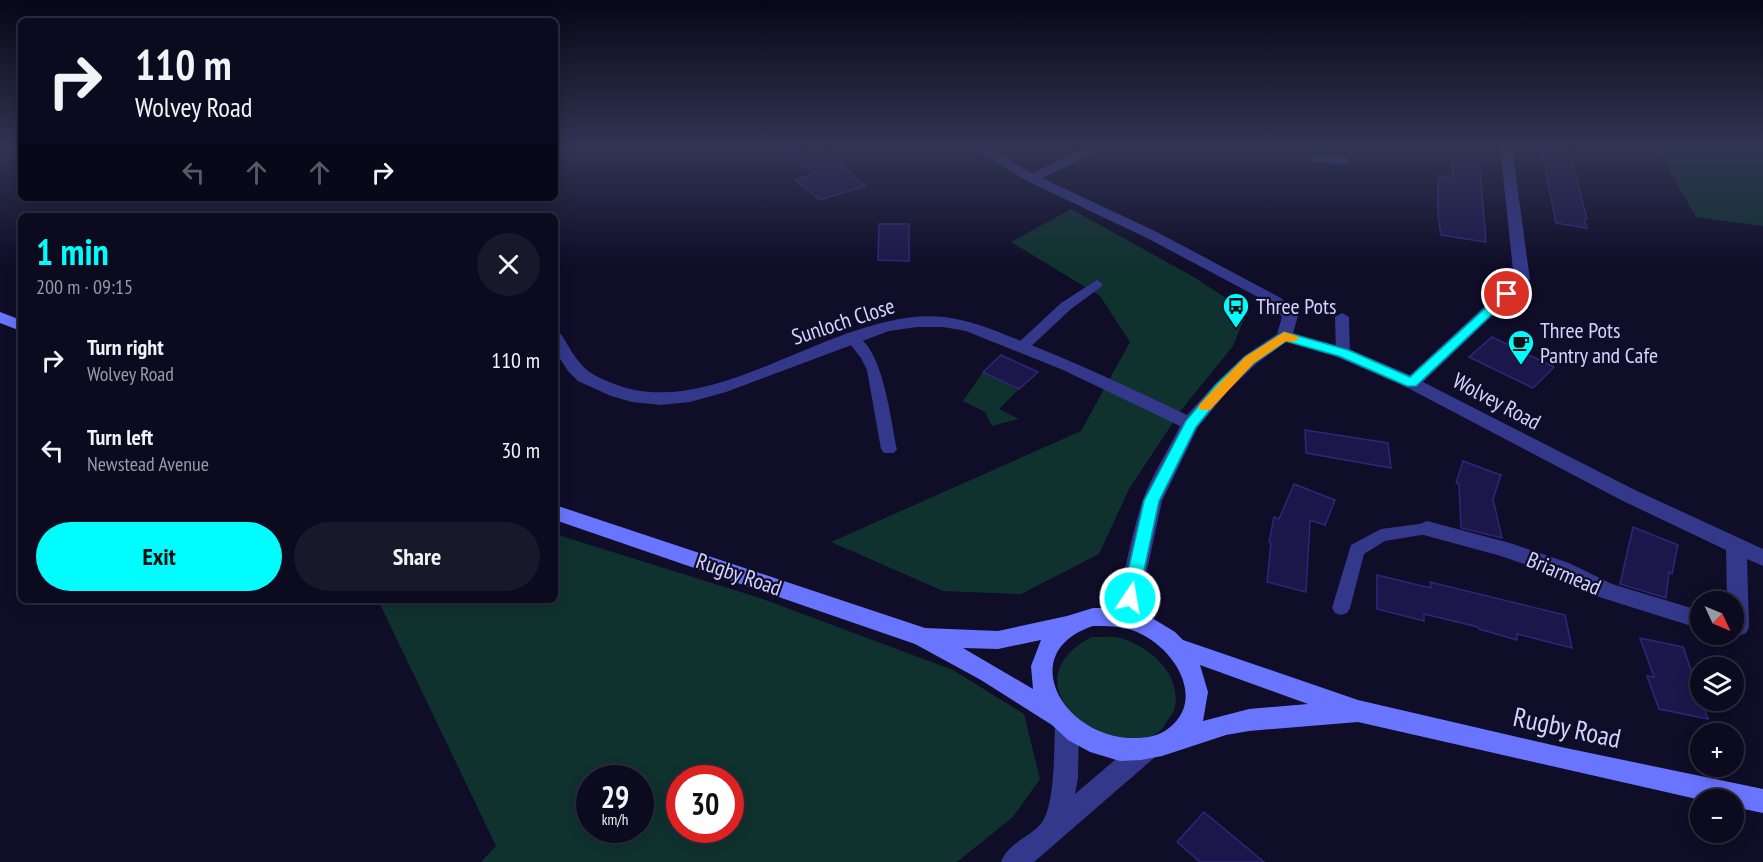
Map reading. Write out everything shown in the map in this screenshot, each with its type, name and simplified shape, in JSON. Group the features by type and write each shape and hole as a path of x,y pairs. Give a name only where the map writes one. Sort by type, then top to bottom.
{"main road":[{"path":"0,317 18,325"},
{"name":"Rugby Road","path":"558,513 922,637 989,673 1064,722"},
{"path":"1100,616 1130,619 1148,625 1178,648 1193,672 1198,698 1190,723 1171,741 1145,750 1124,751 1103,747 1084,738 1064,722 1047,697 1041,675 1044,654 1055,636 1072,623 1100,616"},
{"name":"Rugby Road","path":"922,637 998,640 1072,623"},
{"name":"Rugby Road","path":"1178,648 1358,711 1561,758 1763,801"},
{"name":"Rugby Road","path":"1171,741 1247,720 1358,711"}],"street":[{"path":"1052,187 1143,230 1276,301 1290,316 1284,336 1250,360 1221,388 1190,424 1152,501 1130,598 1130,619"},
{"path":"1412,383 1522,280 1511,187"},
{"name":"Sunloch Close","path":"558,342 582,375 625,396 648,400 695,396 886,327 917,322 943,322 970,327 1069,366 1190,424"},
{"name":"Wolvey Road","path":"1284,336 1343,353 1412,383 1628,495 1763,558"},
{"name":"Briarmead","path":"1427,529 1503,549 1562,569 1606,591 1690,617"},
{"path":"1736,546 1737,591"},
{"path":"1056,826 1066,778 1064,722"},
{"path":"1014,862 1145,750"}],"lane":[{"path":"1022,347 1066,306 1097,284"},
{"path":"1342,317 1343,353"},
{"path":"853,339 867,356 874,370 889,449"},
{"path":"1341,608 1357,550 1381,535 1427,529"}],"green space":[{"path":"1679,187 1763,187 1763,226 1696,217"},
{"path":"1071,209 1194,277 1247,312 1233,346 1182,409 1129,489 1099,554 1021,594 943,591 831,542 1081,431 1130,342 1100,296 1011,242"},
{"path":"983,372 1019,389 999,409 1019,419 992,426 985,412 963,401"},
{"path":"558,535 760,598 953,670 1024,714 1040,779 1013,817 957,862 481,862 496,846 379,603 558,603"},
{"path":"1092,637 1117,637 1142,647 1152,654 1168,672 1176,695 1175,707 1160,731 1153,736 1124,740 1095,734 1065,705 1057,683 1058,672 1070,653"}],"building":[{"path":"804,187 861,187 820,200"},
{"path":"1438,187 1481,187 1486,242 1441,235 1438,216"},
{"path":"1549,187 1579,187 1587,219 1584,219 1587,228 1556,223"},
{"path":"879,224 909,224 909,261 878,260"},
{"name":"Three Pots Pantry and Cafe","path":"1492,337 1554,367 1533,388 1469,357"},
{"path":"1001,355 1038,372 1019,389 983,372"},
{"path":"1305,430 1388,443 1391,468 1306,453"},
{"path":"1463,461 1501,475 1493,499 1502,538 1461,528 1459,484 1456,483"},
{"path":"1294,484 1335,500 1325,525 1310,520 1306,592 1267,582 1271,543 1269,542 1274,517 1279,519"},
{"path":"1633,527 1678,545 1672,574 1669,572 1666,598 1620,584"},
{"path":"1377,575 1431,588 1430,582 1565,615 1572,648 1517,634 1517,640 1478,627 1424,614 1424,621 1377,609"},
{"path":"1640,638 1683,647 1690,667 1690,711 1705,711 1708,719 1659,709 1647,676 1654,677"},
{"path":"1204,812 1264,862 1200,862 1177,842"}],"slow traffic":[{"path":"1205,407 1250,360 1284,336 1293,339"}],"place":[{"name":"Three Pots","path":"1236,329"},
{"name":"Three Pots Pantry and Cafe","path":"1521,366"}],"route":[{"path":"1130,598 1152,501 1190,424 1221,388 1250,360 1284,336 1343,353 1412,383 1507,294"}]}
